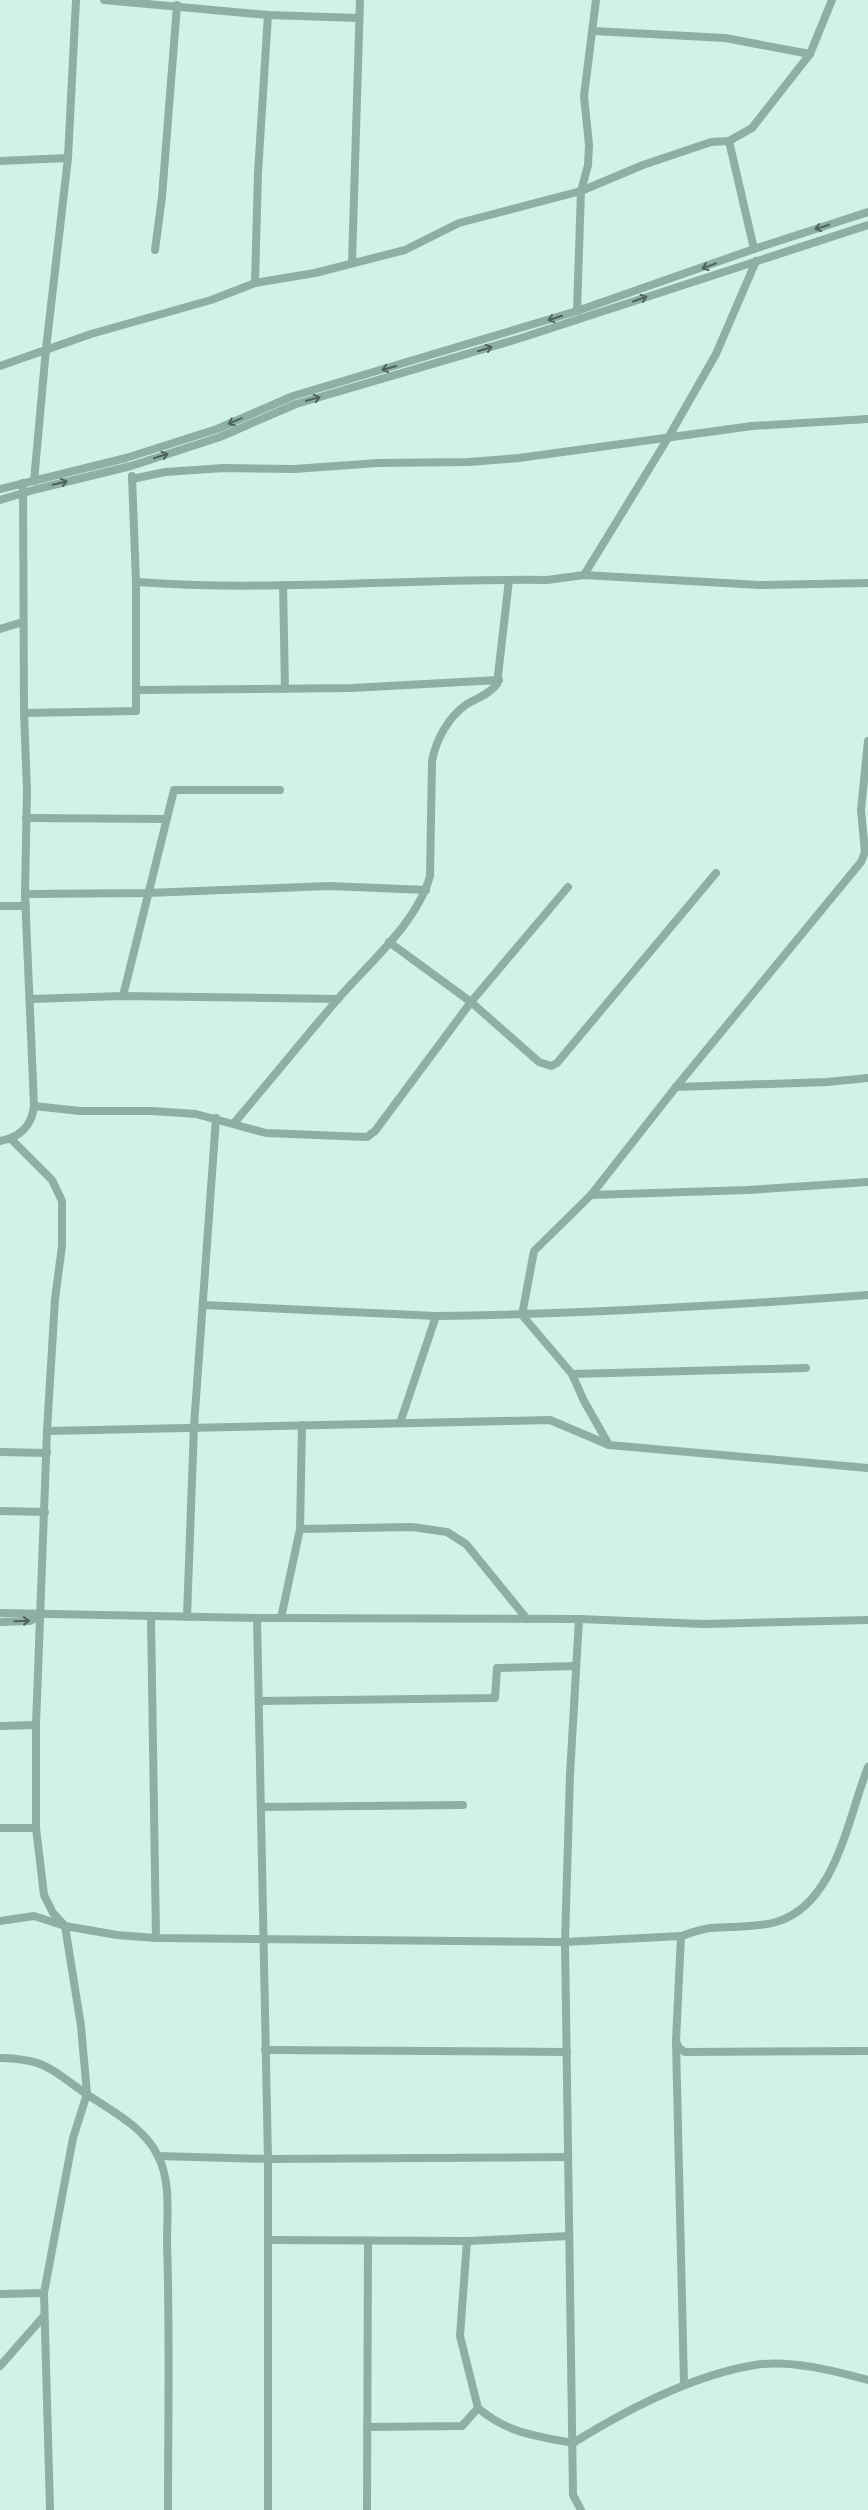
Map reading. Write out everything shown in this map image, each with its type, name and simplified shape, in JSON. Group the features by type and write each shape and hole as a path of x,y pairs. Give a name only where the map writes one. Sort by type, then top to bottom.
{"street":[{"path":"34,480 46,349 68,158 76,0"},
{"path":"104,0 177,5 268,15 358,18"},
{"path":"352,263 360,0"},
{"path":"577,311 582,191 588,165 589,144 584,96 596,0"},
{"path":"0,366 46,349 211,300 255,283 315,273 405,250 459,223 582,191 643,164 711,142 729,141 752,128 810,54 832,0"},
{"path":"154,250 162,196 177,5"},
{"path":"255,283 258,172 268,15"},
{"path":"593,30 725,38 810,54"},
{"path":"729,141 754,249"},
{"path":"0,161 68,158"},
{"path":"0,489 126,458 217,429 293,396 577,311 754,249 868,212"},
{"path":"0,500 131,466 220,437 296,404 521,338 868,225"},
{"path":"584,575 668,438 716,354 756,261"},
{"path":"132,479 165,472 224,468 294,469 378,463 469,462 752,426 868,419"},
{"path":"24,714 136,711 136,582 131,466"},
{"path":"0,1141 11,1139 22,1132 33,1116 34,1106 25,894 23,483"},
{"path":"136,582 187,586 283,585 547,580 584,575 759,585 868,583"},
{"path":"234,1124 338,999 389,942 418,905 426,890 430,876 432,761 434,750 448,722 456,712 494,688 499,680 508,580"},
{"path":"283,585 285,689"},
{"path":"0,629 23,622"},
{"path":"137,690 285,689 499,680"},
{"path":"522,1315 534,1251 591,1195 676,1087 861,862 865,852 861,810 868,741"},
{"path":"123,996 174,790 280,790"},
{"path":"26,818 166,819"},
{"path":"389,942 471,1002 539,1062 551,1066 556,1064 716,873"},
{"path":"25,894 147,893 329,886 426,890"},
{"path":"34,1106 80,1111 196,1114 266,1133 339,1135 362,1138 371,1135 471,1002 568,887"},
{"path":"0,906 26,906"},
{"path":"31,1000 123,996 338,999"},
{"path":"676,1087 827,1082 868,1078"},
{"path":"187,1617 194,1426 216,1118"},
{"path":"11,1139 52,1180 62,1201 62,1246 55,1299 47,1431 42,1615 36,1725 36,1828 44,1895 53,1913 65,1926 81,2026 87,2094 74,2138 58,2211 51,2263 44,2293 50,2510"},
{"path":"591,1195 748,1190 868,1182"},
{"path":"203,1305 436,1316 522,1315 765,1303 868,1295"},
{"path":"522,1315 572,1374 584,1401 609,1445"},
{"path":"400,1423 436,1316"},
{"path":"572,1374 806,1368"},
{"path":"47,1431 194,1426 550,1420 609,1445 868,1468"},
{"path":"281,1618 300,1529 302,1425"},
{"path":"0,1452 47,1453"},
{"path":"0,1511 45,1512"},
{"path":"300,1529 412,1527 447,1532 466,1544 527,1619"},
{"path":"0,1613 30,1612 42,1615 152,1617 579,1619 704,1624 868,1620"},
{"path":"0,1622 30,1621 42,1615"},
{"path":"152,1617 156,1938"},
{"path":"257,1618 268,2159 268,2510"},
{"path":"579,1619 570,1775 565,1942 573,2495 581,2510"},
{"path":"259,1701 495,1698 497,1668 576,1666"},
{"path":"0,1726 36,1725"},
{"path":"0,1921 34,1916 65,1926 156,1938 264,1937 565,1942 681,1936 708,1928 776,1922 801,1910 820,1888 835,1864 868,1767"},
{"path":"261,1807 463,1805"},
{"path":"0,1828 36,1828"},
{"path":"681,1936 676,2041 684,2385"},
{"path":"676,2041 679,2048 685,2052 868,2051"},
{"path":"265,2050 566,2052"},
{"path":"0,2058 25,2058 40,2062 139,2131 158,2156 166,2184 169,2292 168,2510"},
{"path":"158,2156 268,2159 568,2157"},
{"path":"268,2240 467,2241 569,2236"},
{"path":"367,2510 368,2241"},
{"path":"467,2241 460,2336 478,2408 493,2421 508,2428 573,2443 617,2416 684,2385 756,2365 824,2368 868,2380"},
{"path":"0,2294 44,2293"},
{"path":"0,2366 44,2316"},
{"path":"367,2427 462,2426 478,2408"}]}
